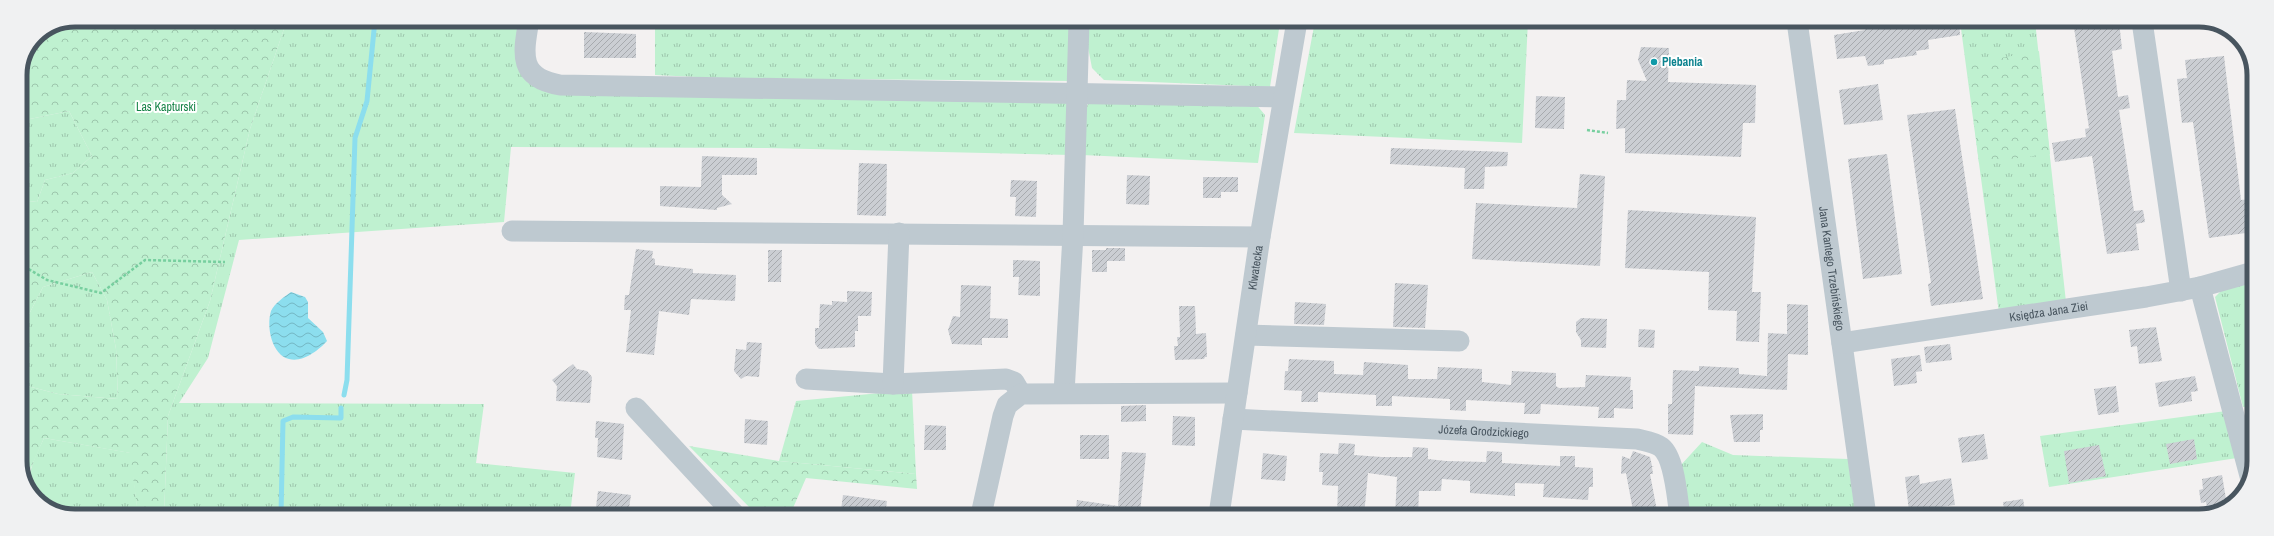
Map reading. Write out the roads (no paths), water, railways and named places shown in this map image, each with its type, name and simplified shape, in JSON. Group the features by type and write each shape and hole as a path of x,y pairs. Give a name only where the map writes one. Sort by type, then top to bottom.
{"street":[{"path":"528,27 525,45 527,66 539,80 560,85 1283,97"},
{"path":"1064,393 1073,235 1079,27"},
{"name":"Klwatecka","path":"1220,509 1260,237 1296,27"},
{"name":"Jana Kantego Trzebińskiego","path":"1798,27 1865,509"},
{"path":"2143,27 2191,289 2247,465"},
{"path":"512,231 1260,237"},
{"path":"893,384 899,233"},
{"name":"Księdza Jana Ziei","path":"1842,343 2191,289 2247,274"},
{"path":"1246,335 1459,341"},
{"path":"806,379 893,384 1006,379 1014,382 1021,394"},
{"path":"982,509 1003,416 1007,405 1021,394 1237,392"},
{"path":"636,408 729,509"},
{"name":"Józefa Grodzickiego","path":"1233,419 1637,439 1650,442 1660,447 1668,455 1671,463 1679,509"}],"water":[{"path":"291,292 305,297 308,302 308,318 323,332 327,341 310,355 294,360 283,356 278,352 272,340 269,325 271,311 275,305"}],"waterway":[{"path":"344,395 347,380 355,138 367,101 374,27"},
{"path":"281,509 283,421 293,417 341,418 341,408"}],"place":[{"name":"Plebania","path":"1654,62"}],"park label":[{"name":"Las Kapturski","path":"166,107"}]}
